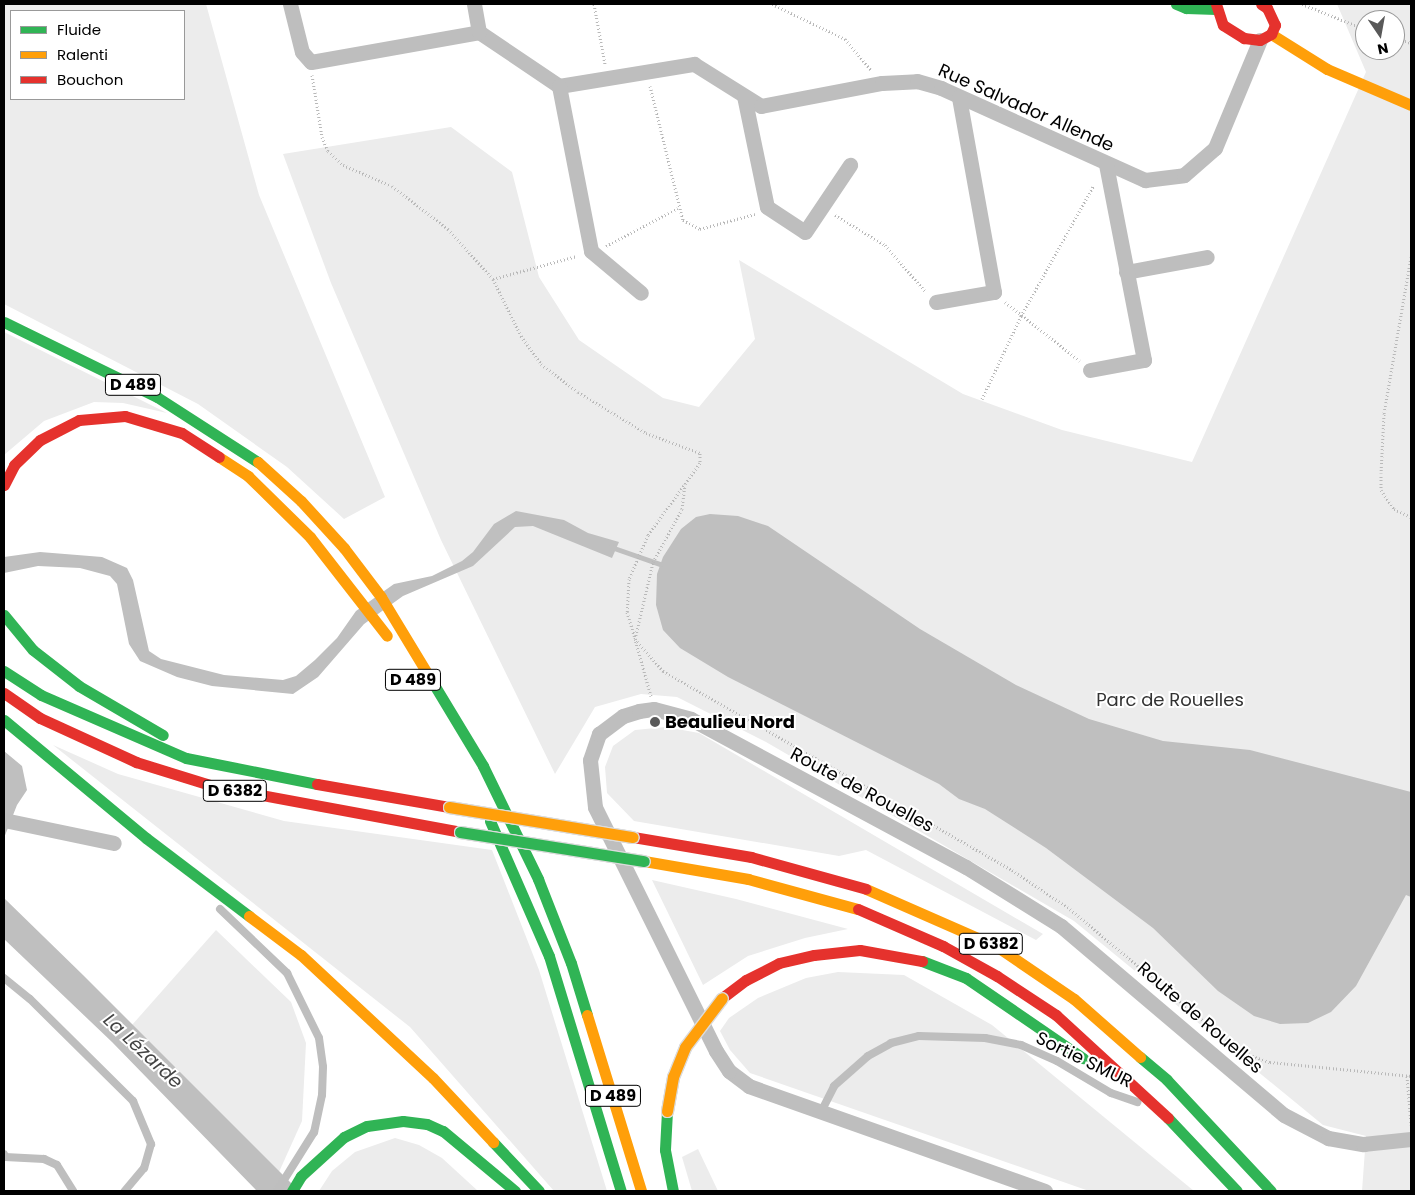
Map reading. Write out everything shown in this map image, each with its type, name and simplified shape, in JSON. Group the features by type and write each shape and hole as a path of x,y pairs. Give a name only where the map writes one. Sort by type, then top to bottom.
{"main road":[{"path":"1176,4 1186,8 1216,6 1223,25 1230,32 1244,38 1266,37 1328,69 1411,105"},
{"path":"1261,4 1272,16 1275,25 1266,37"},
{"name":"D 489","path":"4,322 157,397 255,459 301,501 344,548 381,597 483,766 538,879 571,963 641,1191"},
{"name":"D 489","path":"4,485 14,465 40,440 79,420 125,416 182,433 248,476 310,537 393,646"},
{"path":"4,615 33,650 79,686 173,738"},
{"name":"D 6382","path":"4,671 49,699 186,758 291,780 751,857 857,885 996,946 1074,999 1167,1080 1270,1191"},
{"name":"D 6382","path":"4,694 40,718 136,762 213,786 460,832 748,879 853,907 943,946 997,976 1056,1015 1170,1120 1237,1191"},
{"path":"4,720 146,838 301,955 433,1078 539,1191"},
{"path":"200,748 291,780"},
{"name":"D 489","path":"477,795 520,884 549,956 621,1191"},
{"path":"672,1191 665,1150 667,1111 673,1077 685,1047 701,1022 722,998 746,980 779,963 814,955 860,950 913,958 966,978 1156,1108"},
{"path":"1170,1120 1226,1191"},
{"path":"292,1191 301,1176 326,1151 344,1137 367,1126 403,1121 427,1124 443,1131 515,1191"}],"street":[{"path":"290,4 302,52 310,62 479,32 559,86 592,252 641,293"},
{"path":"474,4 479,32"},
{"name":"Rue Salvador Allende","path":"559,86 646,70 694,64 760,106 882,83 916,81 959,97 1106,165 1145,180 1184,175 1215,148 1266,37"},
{"path":"744,96 767,207 805,232 850,165"},
{"path":"936,302 994,292 959,97"},
{"path":"1090,370 1144,360 1106,165"},
{"path":"1126,272 1208,257"},
{"name":"Route de Rouelles","path":"1045,1191 750,1086 728,1071 595,807 590,760 599,734 623,716 654,709 691,719 966,867 1061,926 1284,1115 1328,1138 1363,1144 1411,1139"},
{"path":"8,821 114,843"}],"lane":[{"path":"146,838 287,973 308,1010 319,1038 323,1067 322,1095 314,1132 277,1191"},
{"path":"4,978 30,999 133,1101 151,1144 144,1168 125,1191"},
{"name":"Sortie SMUR","path":"821,1112 834,1086 868,1056 891,1042 919,1036 950,1035 1021,1045 1057,1061 1110,1093 1156,1108"},
{"path":"4,1154 5,1157 44,1159 57,1165 72,1191"}],"path":[{"path":"594,4 608,77"},
{"path":"772,4 845,39 882,83"},
{"path":"1302,4 1355,25"},
{"path":"310,62 322,137 328,151 342,165 392,186 448,229 493,279 521,336 541,364 578,392 646,433 700,453 700,463 648,536 629,579"},
{"path":"646,70 678,208 683,220 700,229 767,207"},
{"path":"982,399 1021,316 1106,165"},
{"path":"822,206 885,245 936,302"},
{"path":"493,279 592,252 678,208"},
{"path":"1411,257 1384,414 1381,473 1381,490 1394,509 1411,517"},
{"path":"994,292 1021,316 1090,370"},
{"path":"654,709 635,639 653,562 682,508 686,482"},
{"path":"1411,1076 1407,1076 1411,1132"}],"green space":[{"path":"4,4 206,4 259,195 385,497 344,519 287,467 198,404 4,304"},
{"name":"Parc de Rouelles","path":"1337,4 1411,4 1411,1191 1362,1191 1366,1136 1323,1125 1074,921 766,742 677,697 641,694 595,707 555,774 441,540 331,283 283,154 451,127 512,172 539,277 579,340 663,398 699,407 755,339 739,260 963,394 1062,430 1192,462 1366,72 1361,60 1405,60 1405,10 1355,10 1355,46"},
{"path":"4,332 167,413 123,403 94,402 44,421 4,455"},
{"path":"666,727 699,733 1043,934 1036,940 866,850 839,856 634,821 607,793 605,767 613,746 635,730"},
{"path":"53,745 118,774 284,821 492,850 539,970 607,1191 554,1191 410,1027"},
{"path":"652,880 736,899 848,929 805,938 748,956 703,985"},
{"path":"216,930 291,1002 306,1043 302,1121 279,1172 132,1025"},
{"path":"838,972 904,975 992,1025 1194,1191 1089,1191 750,1073 730,1050 720,1031 729,1018 758,998 806,978"},
{"path":"395,1138 419,1145 442,1158 478,1191 319,1191 332,1171 355,1152"},
{"path":"698,1149 718,1191 692,1191 682,1157"}],"water":[{"path":"516,511 564,520 588,533 619,542 612,558 533,526 515,527 473,566 403,596 364,624 318,677 293,694 212,686 177,677 140,661 129,644 117,584 110,576 80,568 38,566 4,573 4,557 40,552 102,557 127,568 133,580 149,651 161,659 224,675 283,680 296,676 315,660 337,638 356,611 394,584 432,576 462,561 473,552 494,524"},
{"path":"710,514 738,516 768,526 920,629 1016,685 1089,719 1163,741 1250,750 1411,792 1411,897 1406,895 1356,986 1331,1012 1308,1023 1280,1024 1254,1016 1218,991 1153,928 1046,848 985,809 959,799 939,784 728,677 680,648 663,630 656,605 657,574 663,557 681,529 696,517"},
{"path":"4,751 22,766 27,790 17,805 4,838"},
{"name":"La Lézarde","path":"4,898 299,1191 257,1191 112,1042 4,939"}],"waterway":[{"path":"611,547 660,564"}],"traffic: fast":[{"path":"1176,4 1186,8 1216,9"},
{"path":"4,322 157,397 258,462"},
{"path":"4,615 33,650 79,686 163,735"},
{"path":"4,671 41,695 186,758 317,784"},
{"path":"430,678 483,766 538,879 571,963 587,1015"},
{"path":"4,720 146,838 249,916"},
{"path":"490,821 549,956 621,1191"},
{"path":"460,832 644,861"},
{"path":"922,961 966,978 1083,1058"},
{"path":"1140,1057 1167,1080 1271,1191"},
{"path":"667,1111 665,1150 673,1191"},
{"path":"1168,1118 1237,1191"},
{"path":"292,1191 301,1176 344,1137 367,1126 403,1121 427,1124 443,1131 515,1191"},
{"path":"493,1142 539,1191"}],"traffic: slow":[{"path":"1271,34 1327,69 1411,105"},
{"path":"219,457 248,476 310,537 387,636"},
{"path":"258,462 301,501 344,548 381,597 430,678"},
{"path":"449,807 633,837"},
{"path":"644,861 748,879 858,909"},
{"path":"866,889 996,946 1074,999 1140,1057"},
{"path":"249,916 301,955 433,1078 493,1142"},
{"path":"667,1111 673,1077 685,1047 722,998"},
{"path":"587,1015 641,1191"}],"traffic: jam":[{"path":"1216,4 1223,25 1244,38 1260,40 1271,34 1275,25 1267,8 1261,4"},
{"path":"4,485 14,465 40,440 79,420 125,416 182,433 219,457"},
{"path":"4,693 40,718 136,762 213,786 460,832"},
{"path":"317,784 449,807"},
{"path":"633,837 751,857 866,889"},
{"path":"858,909 943,946 997,976 1056,1015 1168,1118"},
{"path":"722,998 746,980 779,963 814,955 860,950 922,961"}],"place":[{"name":"Beaulieu Nord","path":"655,722"}]}
